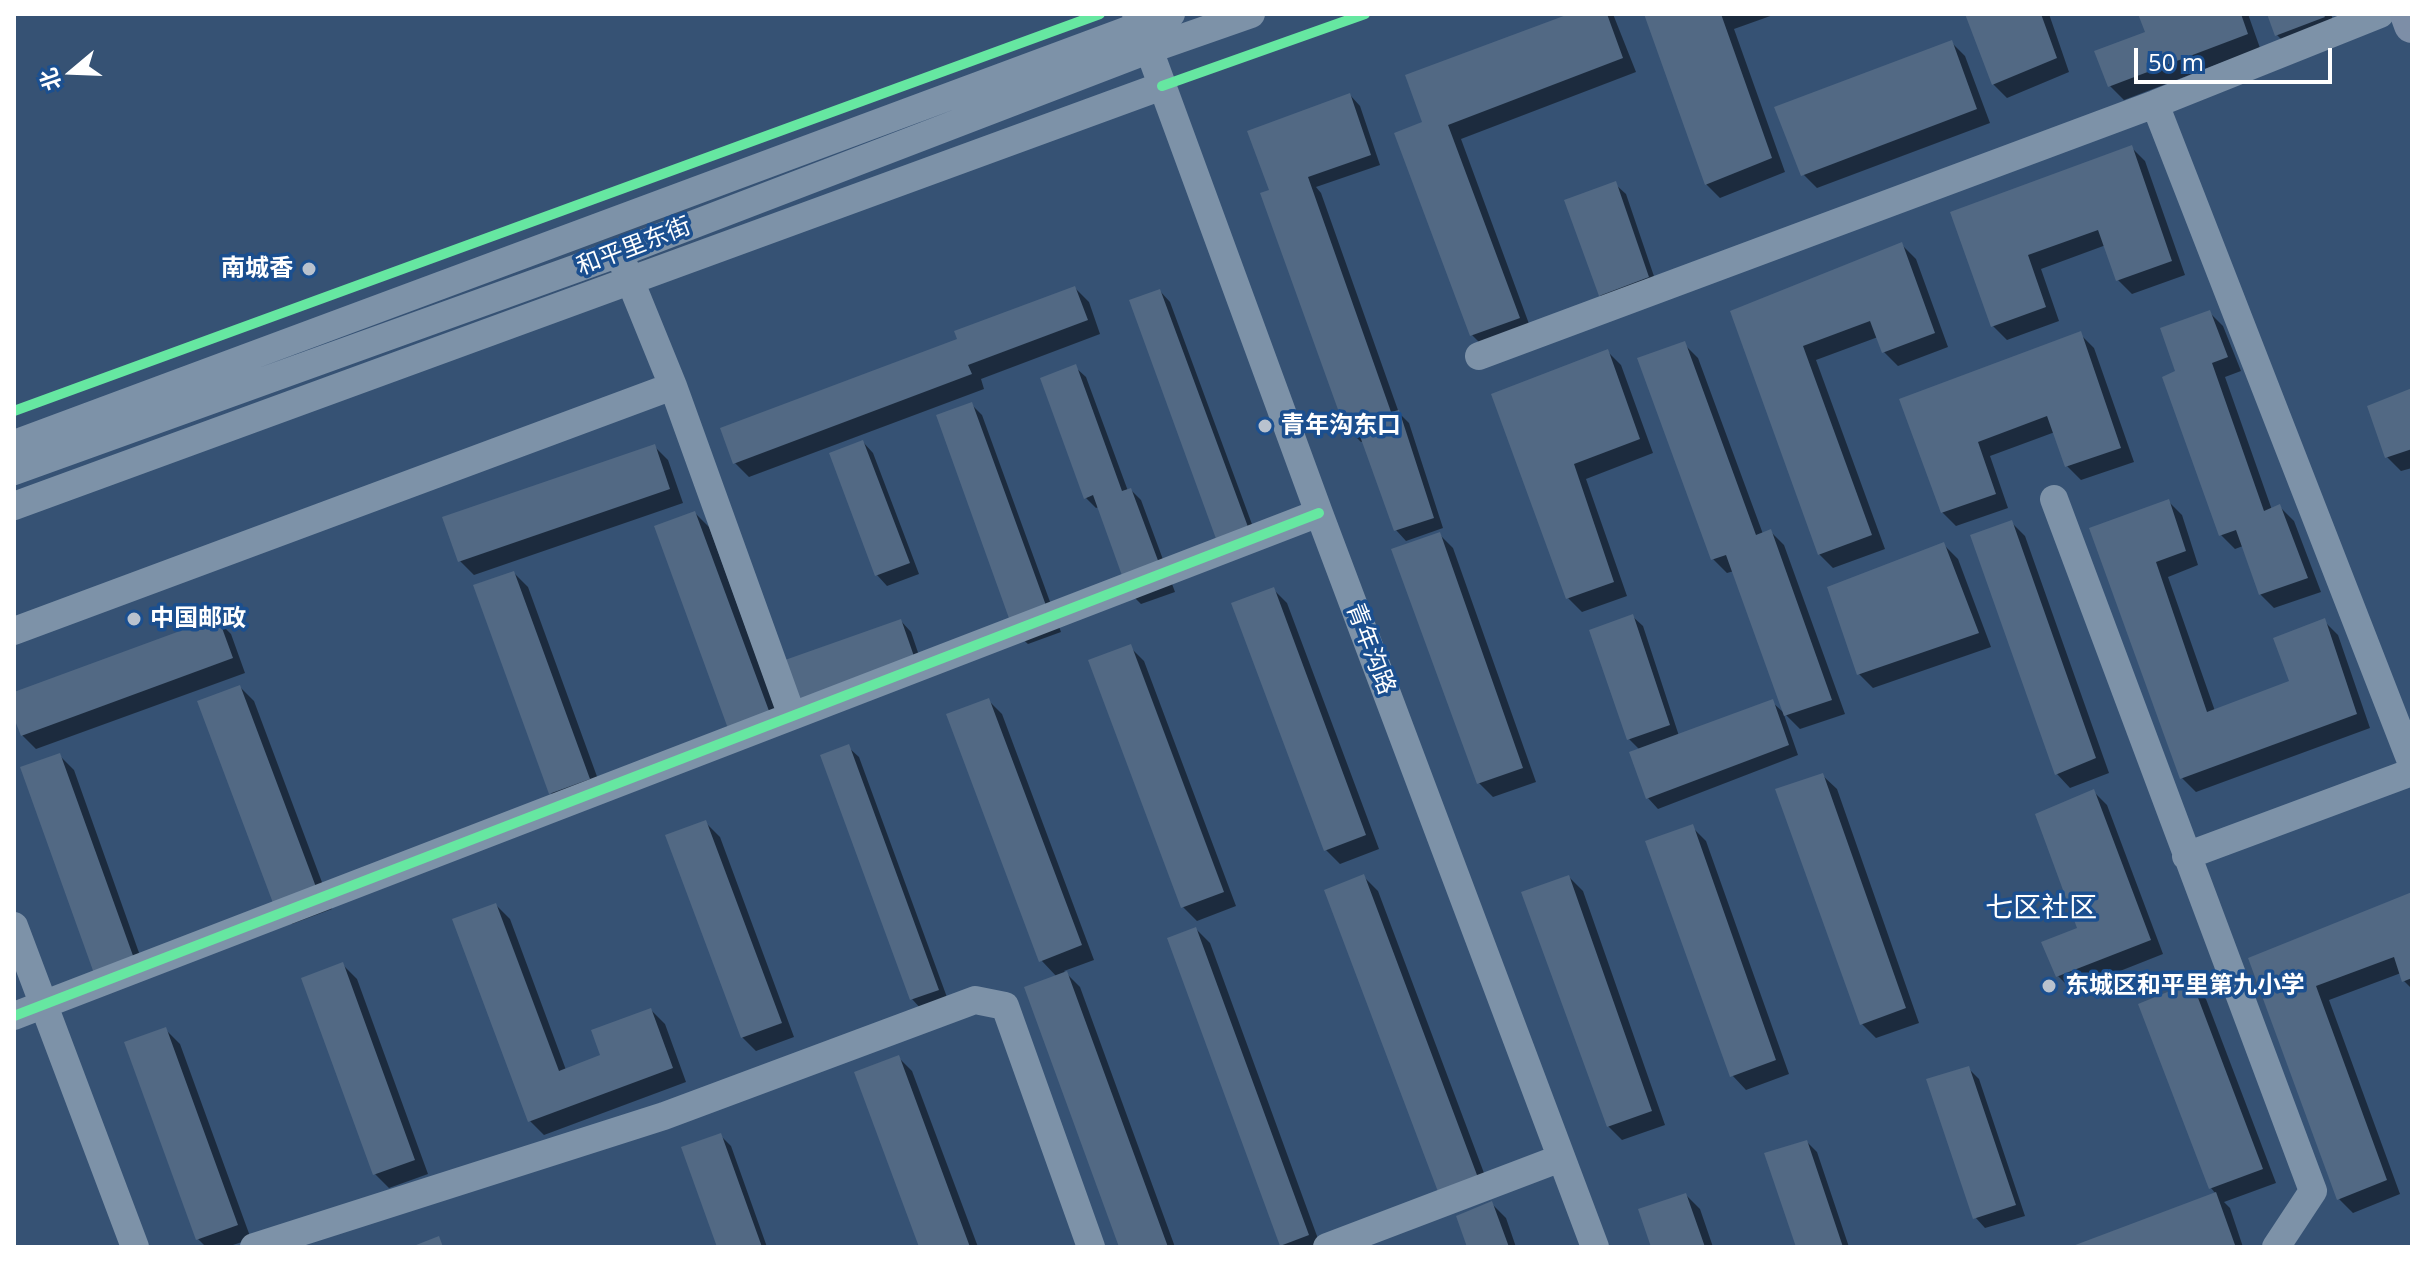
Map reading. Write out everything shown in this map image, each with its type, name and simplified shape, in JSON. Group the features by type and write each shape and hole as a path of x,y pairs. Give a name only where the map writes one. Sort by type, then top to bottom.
{"main road":[{"path":"2408,14 2412,25"}],"street":[{"name":"和平里东街","path":"14,471 619,253 1141,30 1171,14"},
{"name":"和平里东街","path":"14,444 1141,30 1251,14"},
{"path":"1479,356 2155,104 2380,14"},
{"name":"青年沟路","path":"1141,30 1595,1247"},
{"path":"14,506 1162,86"},
{"path":"2155,104 2412,764"},
{"path":"619,253 673,386 792,716"},
{"path":"14,631 673,386"},
{"path":"2054,499 2313,1191 2276,1247"},
{"path":"14,1016 1319,513"},
{"path":"2186,856 2412,772"},
{"path":"14,926 135,1247"},
{"path":"254,1247 664,1116 975,1000 1005,1006 1091,1247"},
{"path":"1327,1247 1561,1158"}],"building":[{"path":"1569,14 1607,14 1623,58 1448,125 1520,318 1470,336 1394,133 1422,122 1405,75"},
{"path":"1644,14 1721,14 1772,158 1705,185"},
{"path":"1965,14 2041,14 2057,58 1992,85"},
{"path":"2138,14 2241,14 2248,34 2108,87 2094,51 2145,32"},
{"path":"2267,14 2323,14 2325,17 2275,36"},
{"path":"1952,40 1977,109 1801,176 1774,107"},
{"path":"1350,93 1371,155 1308,177 1391,412 1399,410 1434,518 1394,531 1356,425 1345,429 1260,193 1269,190 1247,131"},
{"path":"2132,145 2172,261 2116,281 2098,230 2028,255 2046,307 1991,327 1950,212"},
{"path":"1616,181 1649,277 1599,296 1564,200"},
{"path":"1902,242 1935,333 1882,353 1870,321 1803,346 1872,535 1818,555 1730,311"},
{"path":"1075,286 1088,320 968,365 972,374 733,464 720,428 957,339 954,331"},
{"path":"1160,289 1251,535 1219,547 1129,300"},
{"path":"2210,310 2228,357 2212,363 2264,511 2280,504 2308,578 2259,595 2236,530 2219,536 2162,377 2175,371 2160,328"},
{"path":"2081,331 2121,448 2065,467 2047,416 1978,442 1996,494 1941,513 1899,399"},
{"path":"1685,341 1756,535 1771,529 1832,700 1784,716 1726,555 1711,560 1637,358"},
{"path":"1608,349 1640,439 1574,464 1614,582 1566,599 1491,394"},
{"path":"1076,364 1122,491 1131,488 1166,582 1129,595 1093,495 1084,499 1040,378"},
{"path":"2412,388 2412,449 2385,458 2367,406"},
{"path":"972,402 1052,622 1015,635 936,415"},
{"path":"863,440 910,563 875,576 829,453"},
{"path":"655,444 670,489 458,562 442,517"},
{"path":"2169,499 2186,551 2156,562 2207,712 2289,681 2273,638 2325,618 2357,714 2180,779 2089,528"},
{"path":"695,511 772,719 730,734 654,526"},
{"path":"2012,520 2096,758 2055,775 1970,535"},
{"path":"1440,532 1523,768 1477,784 1391,549"},
{"path":"1944,542 1979,633 1857,675 1827,587"},
{"path":"514,571 590,779 549,794 473,585"},
{"path":"1274,587 1366,835 1324,851 1231,603"},
{"path":"1633,614 1670,725 1627,740 1589,630"},
{"path":"218,617 233,658 21,736 14,718 14,692"},
{"path":"901,619 916,662 800,703 785,660"},
{"path":"1131,644 1224,892 1181,908 1088,660"},
{"path":"240,685 319,895 276,911 197,701"},
{"path":"989,698 1082,945 1039,962 946,714"},
{"path":"1773,699 1789,745 1646,799 1629,752"},
{"path":"849,744 939,990 910,1000 820,755"},
{"path":"60,753 136,964 96,979 20,767"},
{"path":"1823,773 1906,1008 1860,1025 1775,789"},
{"path":"2094,789 2151,940 2056,977 2041,942 2077,928 2035,814"},
{"path":"706,820 782,1023 741,1038 665,835"},
{"path":"1693,824 1776,1060 1730,1077 1645,841"},
{"path":"1364,874 1480,1183 1440,1197 1324,890"},
{"path":"1569,875 1652,1111 1607,1127 1521,892"},
{"path":"2412,892 2412,978 2402,982 2394,957 2316,986 2387,1180 2337,1200 2248,958"},
{"path":"496,903 559,1071 600,1055 591,1030 651,1008 673,1068 528,1122 452,919"},
{"path":"1196,927 1309,1235 1280,1246 1167,938"},
{"path":"343,962 415,1160 373,1175 301,978"},
{"path":"1067,971 1168,1247 1119,1247 1024,987"},
{"path":"2192,982 2263,1169 2209,1189 2138,1004"},
{"path":"166,1027 238,1225 196,1240 124,1042"},
{"path":"899,1055 970,1247 919,1247 854,1072"},
{"path":"1969,1066 2016,1205 1973,1219 1926,1079"},
{"path":"721,1133 762,1247 717,1247 681,1147"},
{"path":"1807,1140 1843,1247 1796,1247 1764,1153"},
{"path":"2216,1192 2235,1245 2070,1247"},
{"path":"1686,1193 1705,1247 1651,1247 1638,1209"},
{"path":"1492,1201 1509,1247 1467,1247 1456,1216"},
{"path":"439,1236 443,1247 411,1247"}],"cycle path":[{"path":"14,411 1100,14"},
{"path":"1162,86 1365,14"},
{"path":"14,1016 1319,513"}],"place":[{"name":"南城香","path":"309,269"},
{"name":"青年沟东口","path":"1265,426"},
{"name":"中国邮政","path":"134,619"},
{"name":"东城区和平里第九小学","path":"2049,986"}],"district":[{"name":"七区社区","path":"2041,909"}]}
